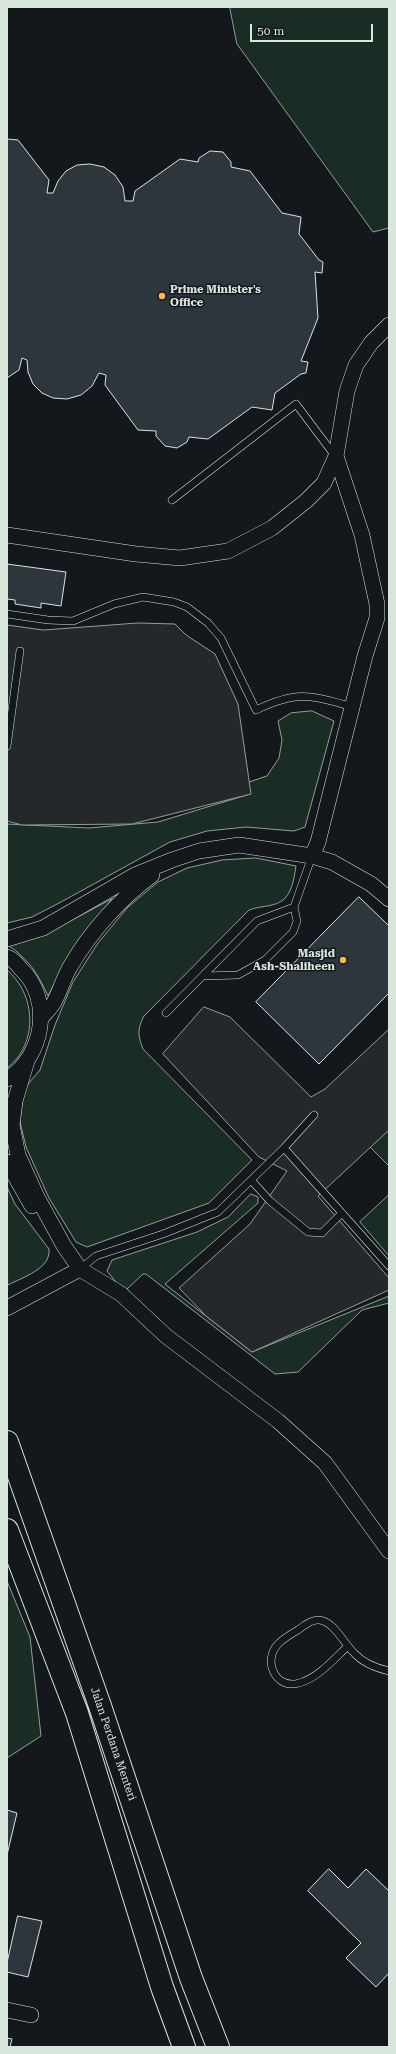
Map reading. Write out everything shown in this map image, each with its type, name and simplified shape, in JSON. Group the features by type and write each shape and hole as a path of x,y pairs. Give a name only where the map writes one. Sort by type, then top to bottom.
{"main road":[{"name":"Jalan Perdana Menteri","path":"7,1442 100,1706 191,1978 218,2047"},
{"path":"7,1530 77,1713 162,1987 184,2047"}],"street":[{"path":"7,536 136,554 180,558 228,551 272,528 306,501 324,483 336,456 347,391 356,365 371,343 389,325"},
{"path":"312,856 318,842 365,656 383,617 376,604 362,535 336,456"},
{"path":"7,939 43,928 135,875 172,860 199,851 239,846 312,856 332,862 371,884 389,899"},
{"path":"41,1018 53,1005 70,967 110,913 137,886 172,860"},
{"path":"7,957 27,974 38,995 41,1018 38,1040 27,1061 15,1102 12,1125 18,1155 37,1197 64,1246"},
{"path":"7,1080 27,1061"},
{"path":"7,1162 30,1205 64,1246 80,1269 120,1294 166,1336 278,1421 325,1463 389,1551"},
{"path":"7,1308 80,1269"},
{"path":"7,2010 31,2016"}],"lane":[{"path":"172,500 296,404 336,456"},
{"path":"7,614 48,620 73,621 114,604 143,597 174,602 187,607 208,623 221,638 256,710 292,696 313,696 353,707"},
{"path":"7,746 20,651"},
{"path":"202,976 238,975 265,960 293,932 297,921 294,907 312,856"},
{"path":"166,1013 257,921 294,907"},
{"path":"80,1269 96,1256 162,1234 218,1212 284,1148 314,1115"},
{"path":"284,1148 389,1266"},
{"path":"251,1180 270,1201 308,1232 322,1233 342,1213"},
{"path":"348,1646 314,1676 299,1684 285,1684 275,1676 271,1666 272,1656 278,1645 306,1623 319,1620 330,1624 348,1646 366,1663 389,1671"}],"green space":[{"path":"230,7 389,7 389,228 373,232 237,44"},
{"path":"312,711 334,721 305,827 294,831 246,827 207,831 170,842 32,917 7,923 7,824 89,828 158,822 250,794 249,782 267,776 279,758 282,740 278,721 291,713"},
{"path":"256,858 296,866 292,886 287,896 276,904 249,910 144,1016 139,1032 143,1049 252,1160 209,1203 87,1247 76,1242 49,1198 26,1147 20,1122 23,1096 28,1084 40,1070 55,1025 73,982 98,943 128,907 158,882 187,868 222,860"},
{"path":"112,899 72,950 48,996 32,967 22,956 8,945 41,936"},
{"path":"7,970 17,980 24,992 30,1019 29,1033 25,1046 17,1058 7,1068"},
{"path":"389,1123 389,1166 368,1145"},
{"path":"7,1187 15,1204 49,1249 46,1262 41,1267 35,1272 8,1285"},
{"path":"251,1194 258,1197 258,1203 165,1284 252,1352 389,1296 389,1303 362,1310 298,1372 275,1374 146,1274 143,1274 124,1292 107,1271 112,1260 197,1232 228,1217"},
{"path":"389,1195 389,1256 360,1222"},
{"path":"7,1581 30,1637 41,1736 7,1758"}],"shaded area":[{"path":"138,623 175,624 186,635 215,654 238,704 251,794 132,824 22,825 7,821 7,625 43,630"},
{"path":"204,1007 230,1017 311,1097 325,1089 389,1029 389,1130 318,1196 389,1278 389,1290 252,1352 206,1316 179,1288 250,1224 287,1171 259,1157 163,1054"}],"building":[{"name":"Prime Minister's Office","path":"7,139 18,140 49,180 47,193 53,193 58,181 66,171 77,165 90,164 104,167 115,175 123,187 125,201 133,201 135,191 180,159 198,162 199,158 210,151 223,152 231,162 231,167 250,171 282,213 301,217 299,234 319,260 323,262 322,273 315,272 318,318 301,361 308,362 306,373 301,374 275,393 272,410 252,407 208,439 189,437 187,442 177,448 165,446 156,436 156,431 138,430 105,385 106,375 99,373 92,386 81,395 67,399 53,398 42,393 33,384 28,372 27,360 22,358 19,370 7,378"},
{"path":"7,564 66,572 61,606 41,603 41,608 15,604 15,600 7,599"},
{"name":"Masjid Ash-Shaliheen","path":"359,897 389,926 389,993 319,1064 256,1002"},
{"path":"7,1810 17,1813 7,1855"},
{"path":"329,1869 348,1888 366,1869 389,1891 389,1973 376,1987 346,1958 361,1943 308,1891"},
{"path":"18,1916 42,1921 28,1977 7,1972 7,1963"},
{"path":"7,2038 12,2039 10,2047 7,2047"}],"place":[{"name":"Prime Minister's Office","path":"162,296"},
{"name":"Masjid Ash-Shaliheen","path":"343,960"}]}
